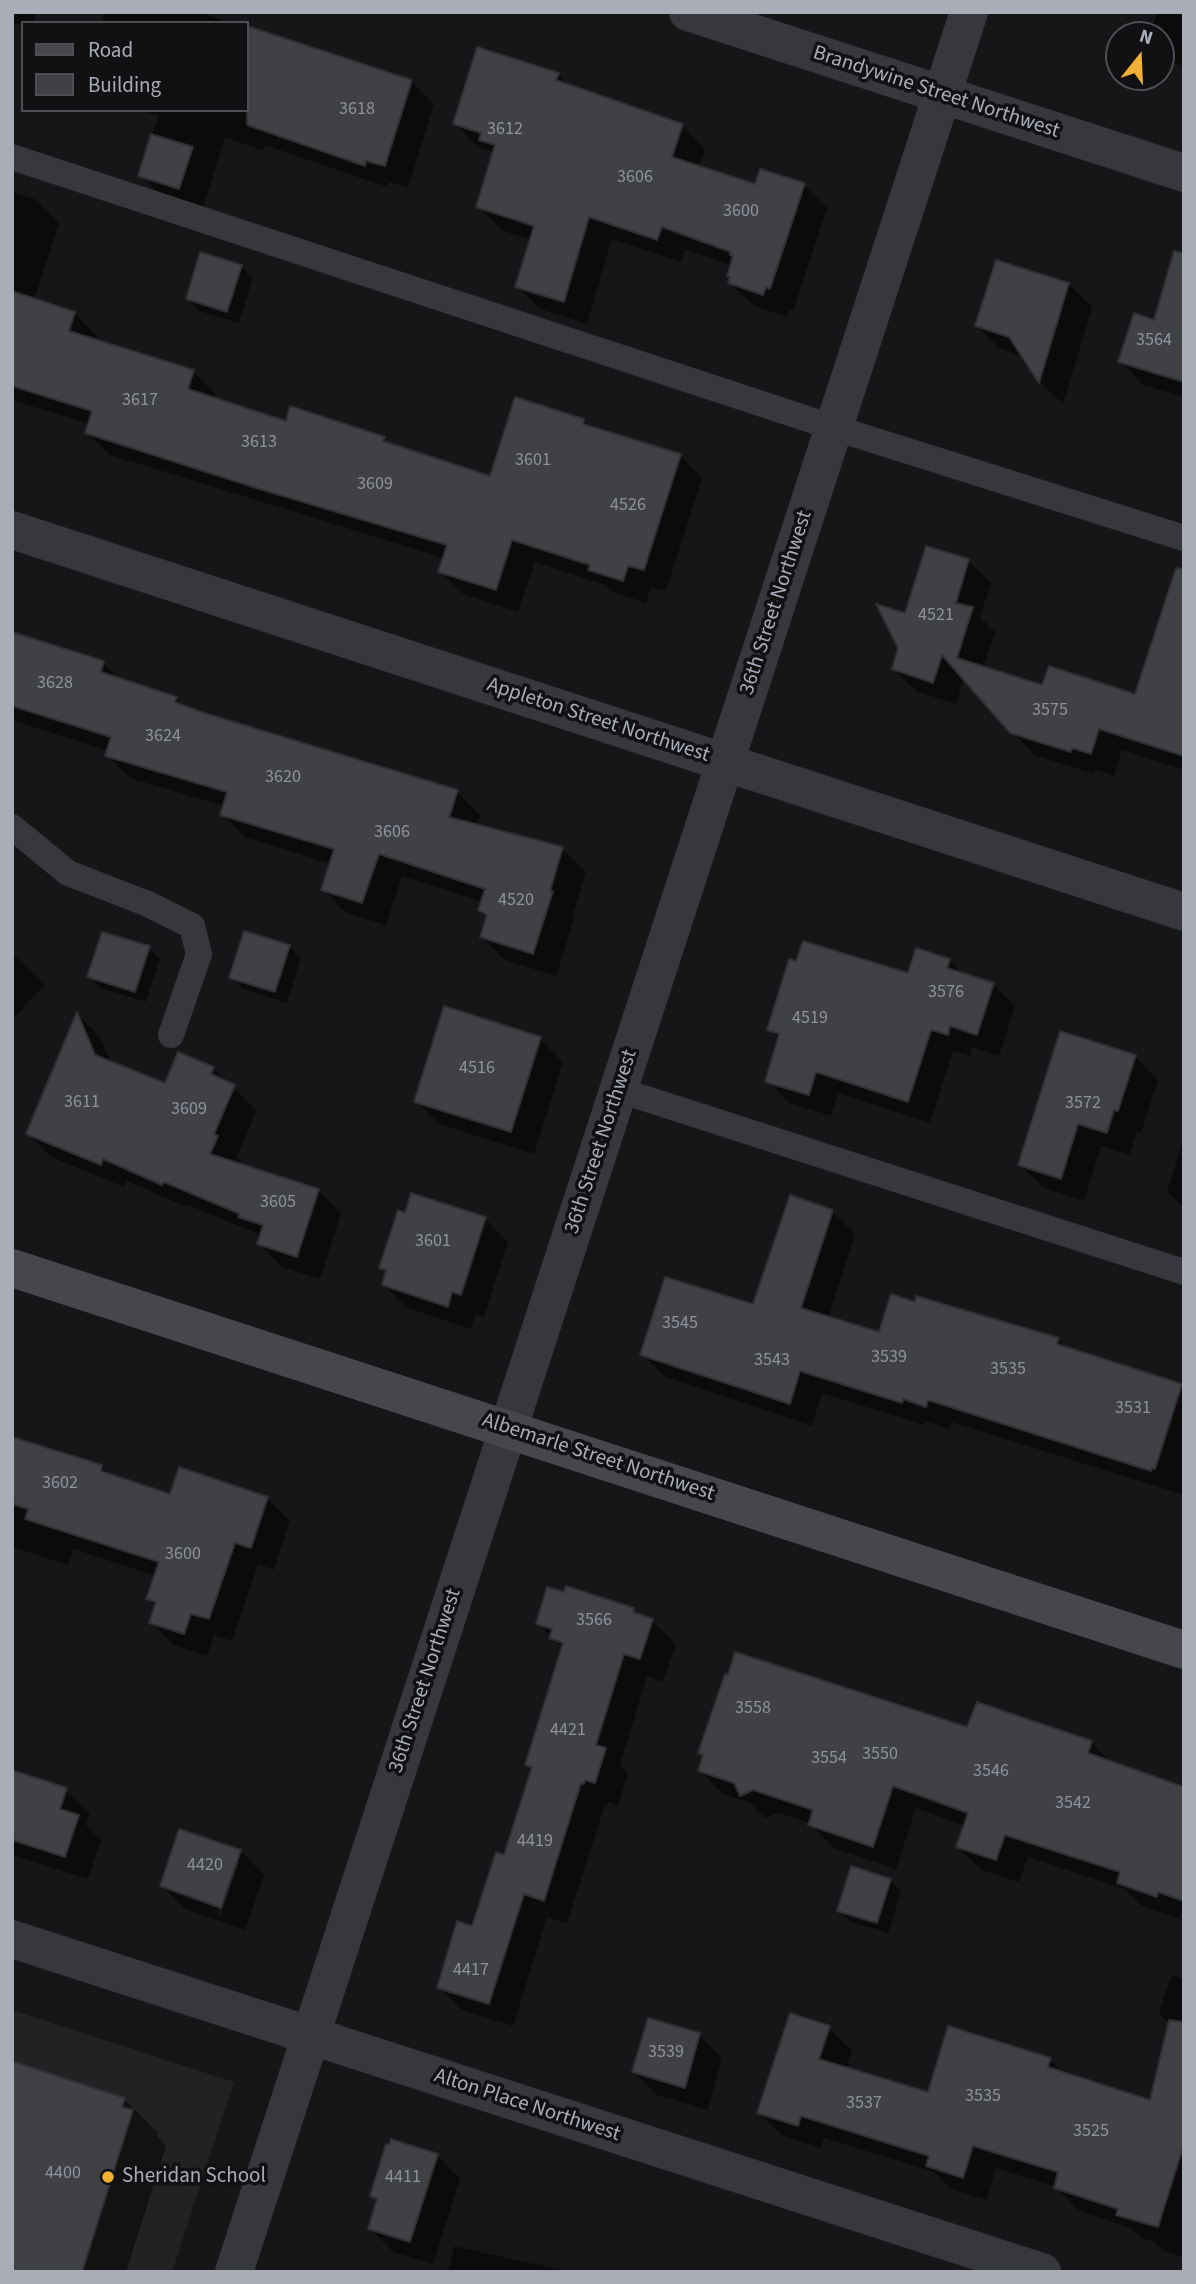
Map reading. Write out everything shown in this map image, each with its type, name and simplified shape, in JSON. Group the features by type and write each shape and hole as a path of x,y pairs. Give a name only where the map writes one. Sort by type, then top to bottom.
{"street":[{"name":"Brandywine Street Northwest","path":"688,12 1184,173"},
{"name":"36th Street Northwest","path":"234,2272 970,12"},
{"name":"Appleton Street Northwest","path":"12,530 1184,912"},
{"name":"Albemarle Street Northwest","path":"12,1268 1184,1650"},
{"name":"Alton Place Northwest","path":"12,1939 1042,2272"}],"lane":[{"path":"12,157 835,428 1184,537"},
{"path":"12,827 68,873 148,904 192,926 199,954 171,1035"},
{"path":"619,1090 1184,1272"}],"shaded area":[{"name":"Sheridan School","path":"12,2010 234,2082 172,2272 12,2272"}],"building":[{"path":"248,26 412,80 385,166 366,161 365,166 247,125"},
{"path":"477,47 559,73 556,80 683,124 672,157 755,184 760,169 805,183 770,289 766,287 763,295 728,283 730,277 727,276 733,256 730,255 731,252 662,227 657,240 589,217 564,302 515,287 534,226 476,207 495,145 479,140 481,133 453,124"},
{"path":"151,134 193,147 179,189 138,176"},
{"path":"1174,251 1184,253 1184,382 1118,362 1134,313 1154,320"},
{"path":"200,252 242,265 227,312 186,299"},
{"path":"996,260 1069,283 1039,383 1009,337 975,326"},
{"path":"12,291 75,312 69,331 194,370 188,389 286,421 290,406 385,437 383,441 490,476 515,397 584,419 583,424 681,454 644,570 628,566 623,581 588,570 590,565 512,540 496,590 438,572 447,545 85,433 92,411 12,386"},
{"path":"926,546 969,559 956,603 973,607 957,658 1042,685 1049,666 1135,694 1176,568 1184,569 1184,756 1099,729 1091,754 1072,748 1071,752 1010,733 942,655 933,683 892,669 898,648 876,604 905,613"},
{"path":"12,632 104,661 101,672 177,697 175,702 201,712 458,790 449,817 563,847 550,891 553,891 533,954 480,937 487,915 478,910 485,889 379,854 362,903 321,890 334,849 220,815 227,792 105,756 111,737 12,706"},
{"path":"244,931 290,945 275,992 229,978"},
{"path":"102,932 150,946 135,992 87,977"},
{"path":"803,941 908,973 916,948 950,959 947,968 994,983 977,1035 950,1026 948,1035 931,1030 908,1102 816,1072 809,1095 765,1082 779,1034 767,1030 789,959 796,961"},
{"path":"444,1006 541,1037 511,1132 414,1102"},
{"path":"77,1012 95,1055 165,1083 178,1052 214,1067 211,1074 235,1085 214,1134 218,1136 210,1154 319,1189 297,1257 257,1244 263,1225 238,1217 240,1214 164,1182 162,1185 103,1159 101,1165 26,1134"},
{"path":"1060,1031 1136,1055 1118,1111 1114,1110 1107,1133 1078,1124 1061,1179 1018,1165"},
{"path":"411,1193 486,1217 461,1295 452,1292 448,1307 382,1285 386,1270 379,1268 398,1210 405,1213"},
{"path":"790,1195 833,1210 801,1308 879,1332 891,1294 915,1302 916,1296 1059,1338 1057,1344 1182,1384 1155,1469 1152,1468 1151,1471 928,1400 926,1407 903,1399 902,1403 800,1371 790,1404 640,1355 665,1277 753,1304"},
{"path":"12,1437 102,1465 101,1471 170,1494 179,1467 268,1497 251,1548 235,1543 209,1619 191,1614 184,1634 149,1623 156,1602 146,1599 159,1562 25,1519 28,1509 12,1504"},
{"path":"566,1586 634,1608 633,1612 653,1619 640,1659 624,1654 596,1745 606,1748 595,1783 585,1780 584,1784 581,1783 544,1901 524,1894 489,2004 437,1988 457,1921 472,1926 496,1852 504,1855 532,1767 525,1765 563,1643 549,1638 552,1629 536,1624 547,1587 564,1592"},
{"path":"735,1652 967,1727 977,1702 1092,1741 1088,1753 1184,1787 1184,1901 1158,1892 1157,1897 1117,1883 1120,1872 1005,1835 996,1860 956,1847 968,1813 893,1786 873,1847 808,1825 813,1810 753,1790 740,1796 734,1783 698,1771 703,1755 698,1753"},
{"path":"12,1770 67,1788 60,1809 79,1815 65,1857 12,1840"},
{"path":"179,1829 241,1850 221,1908 160,1886"},
{"path":"851,1866 891,1879 877,1923 837,1911"},
{"path":"790,2013 830,2026 819,2059 928,2092 948,2026 1051,2058 1048,2067 1150,2100 1169,2020 1184,2022 1184,2144 1158,2227 1116,2215 1118,2209 1054,2188 1058,2172 973,2146 963,2178 926,2166 929,2156 801,2116 798,2126 757,2113"},
{"path":"648,2018 700,2033 685,2088 632,2072"},
{"path":"12,2061 125,2098 122,2107 133,2110 82,2272 12,2272"},
{"path":"391,2139 438,2154 410,2242 368,2229 377,2199 370,2196 386,2144 389,2145"}],"place":[{"name":"Sheridan School","path":"108,2177"}]}
